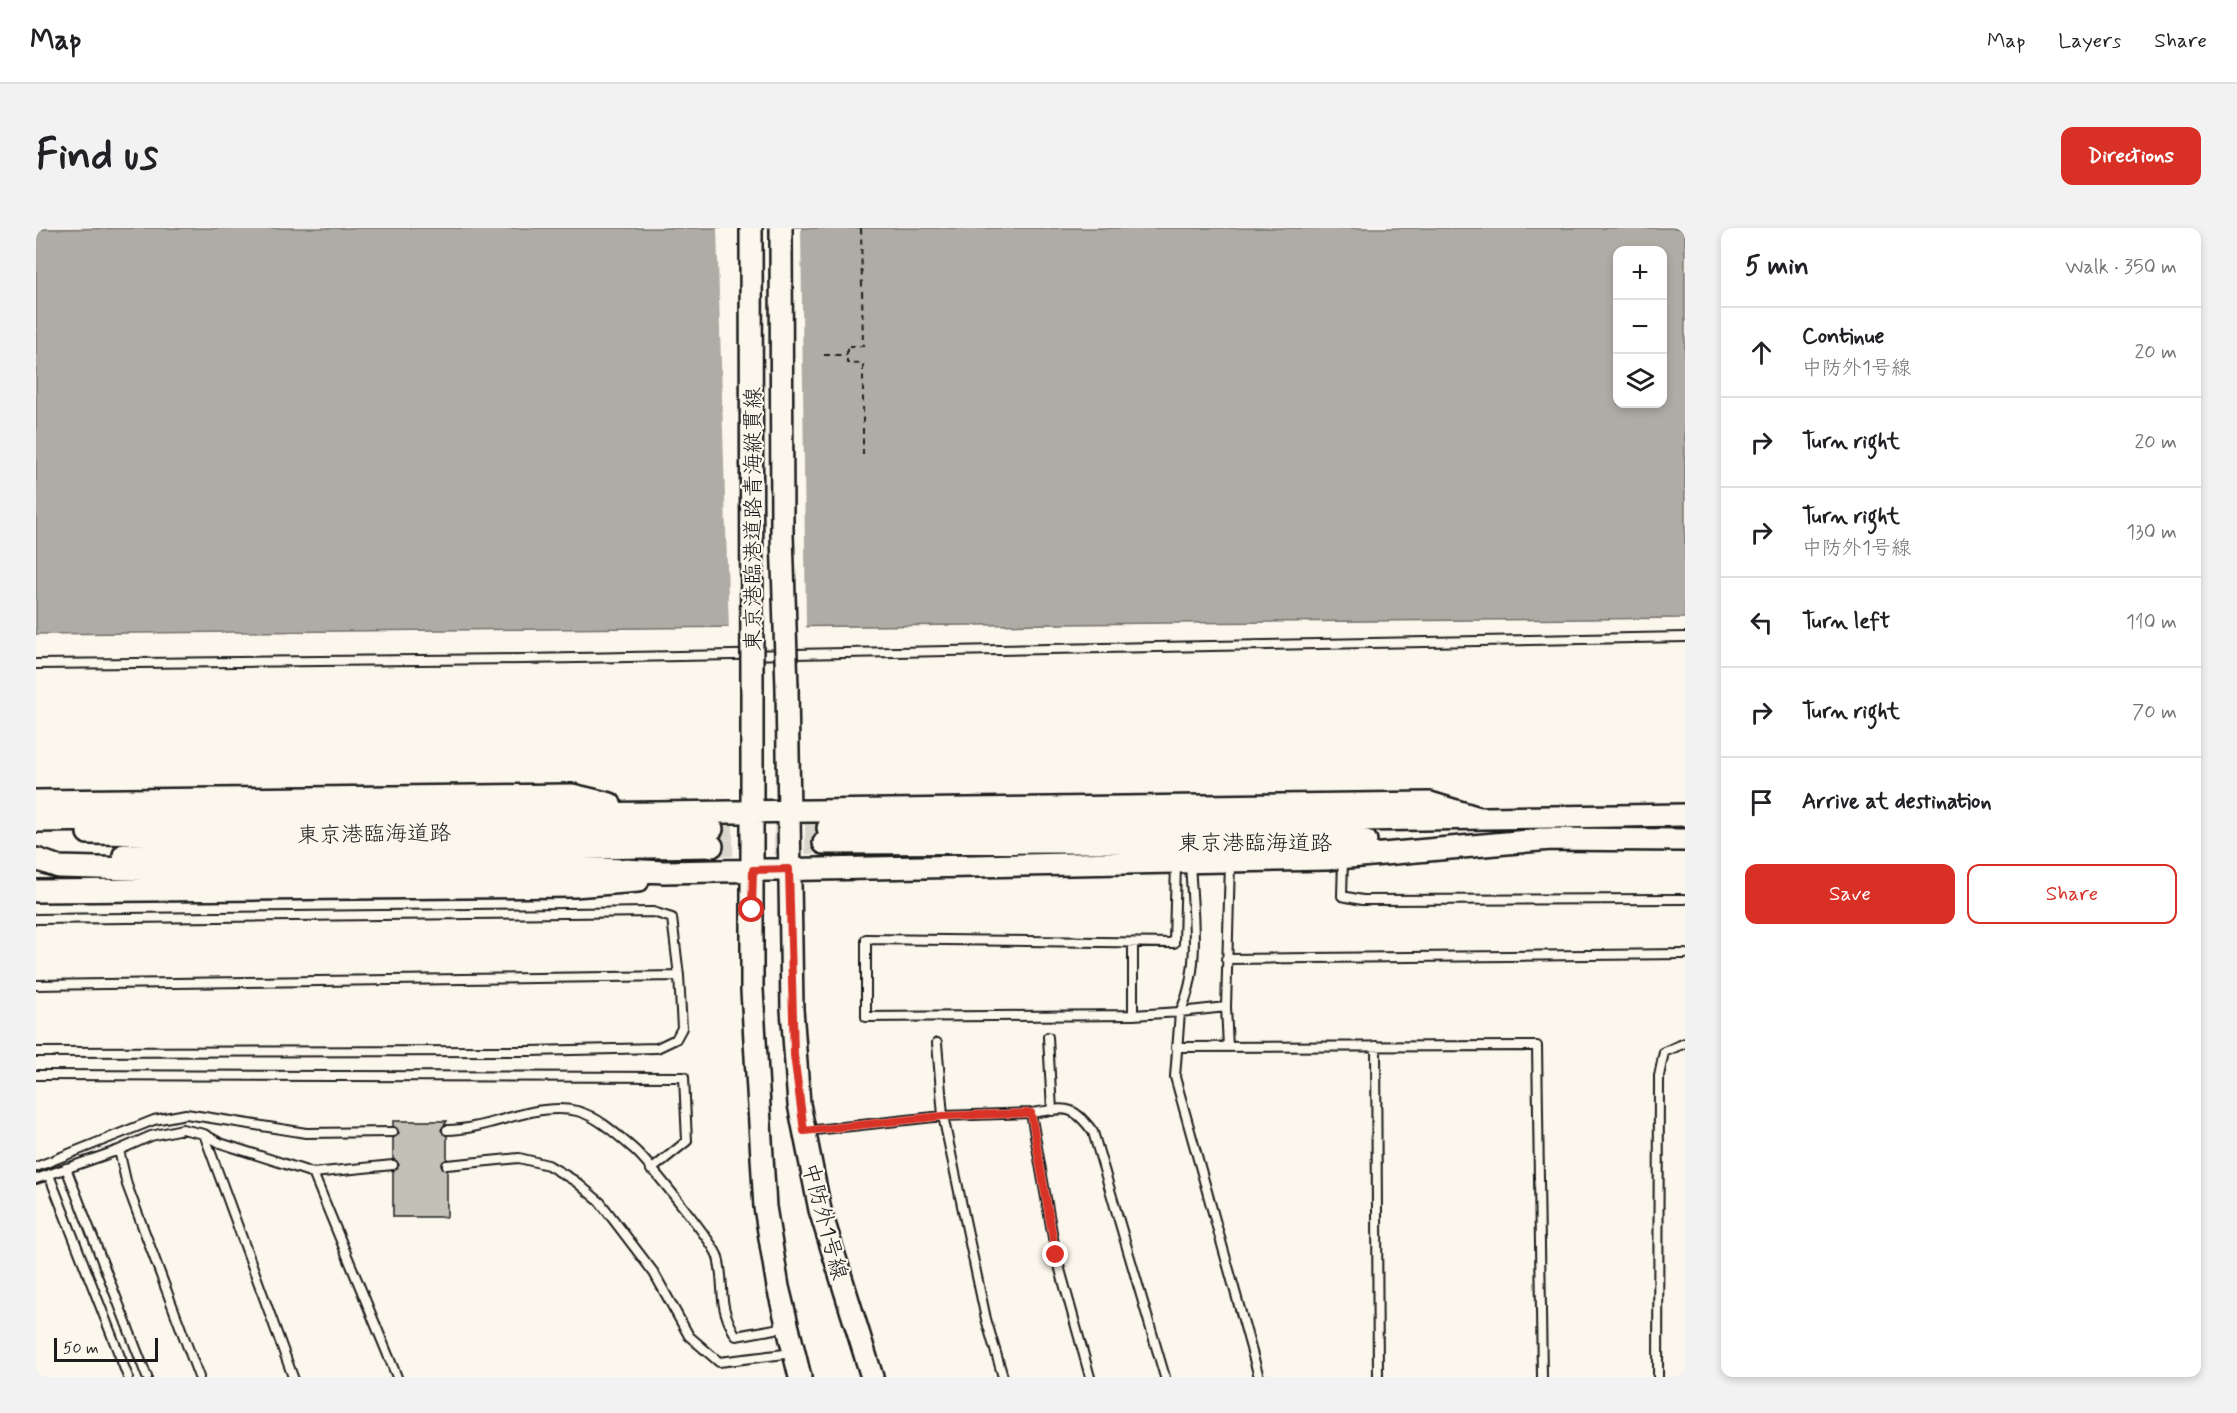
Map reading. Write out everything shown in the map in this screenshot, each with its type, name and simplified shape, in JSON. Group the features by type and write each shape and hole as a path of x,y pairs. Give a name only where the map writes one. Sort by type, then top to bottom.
{"street":[{"name":"東京港臨港道路青海縦貫線","path":"751,228 754,810"},
{"name":"東京港臨港道路青海縦貫線","path":"781,228 782,524 788,810"},
{"path":"36,801 572,795 644,812"},
{"path":"36,820 1430,803 1479,818"},
{"path":"754,810 752,990 765,1207 800,1377"},
{"name":"中防外1号線","path":"788,810 794,1055 804,1131 820,1210 872,1377"},
{"name":"東京港臨海道路","path":"1685,815 1479,818 826,836 1685,840"},
{"name":"東京港臨海道路","path":"36,832 712,838 36,858"},
{"path":"36,858 59,867 208,871 561,867 664,872 1183,860 1327,859 1551,839"},
{"path":"36,891 574,886 626,883 644,880 664,872"}],"lane":[{"path":"36,664 525,660 1685,637"},
{"path":"1343,856 1342,896 1362,900 1685,899"},
{"path":"1183,860 1174,943 866,939 866,1017 1133,1015 1226,1007"},
{"path":"1183,860 1192,953 1188,996 1180,1012 1175,1077 1259,1377"},
{"path":"1228,1047 1226,959 1230,860"},
{"path":"36,919 653,912 672,918 680,976 682,1028 676,1039 657,1048 530,1051 36,1052"},
{"path":"1133,943 1133,1015"},
{"path":"1226,959 1685,954"},
{"path":"36,985 680,976"},
{"path":"1048,1037 1052,1111"},
{"path":"937,1043 943,1116 986,1319 1003,1377"},
{"path":"1658,1377 1659,1076 1665,1052 1685,1043"},
{"path":"1376,1046 1378,1377"},
{"path":"1176,1047 1537,1046 1542,1377"},
{"path":"36,1075 684,1077 687,1140 651,1170"},
{"path":"804,1131 943,1116 1031,1113 1070,1109 1082,1117 1093,1132 1165,1377"},
{"path":"447,1130 464,1130 540,1110 577,1110 594,1118 638,1153 718,1255 722,1305 736,1336 788,1326"},
{"path":"1031,1113 1056,1255 1090,1377"},
{"path":"36,1167 154,1120 186,1114 306,1133 393,1132"},
{"path":"36,1179 151,1136 182,1129 204,1134 220,1143 313,1173 393,1165"},
{"path":"204,1134 293,1377"},
{"path":"118,1150 127,1185 199,1377"},
{"path":"447,1165 519,1158 548,1165 575,1181 600,1202 654,1273 689,1336 719,1362 794,1353"},
{"path":"66,1168 147,1377"},
{"path":"313,1173 397,1377"},
{"path":"49,1175 128,1377"}],"path":[{"path":"861,228 863,346 848,346 847,355 848,363 863,364 863,459"},
{"path":"824,355 847,355"}],"shaded area":[{"path":"1685,228 1685,618 36,634 36,229"}],"pier":[{"path":"717,228 801,228 806,629 729,630"}],"building":[{"path":"393,1121 447,1121 441,1130 447,1136 447,1159 441,1165 447,1171 447,1217 393,1217 393,1171 399,1165 393,1159 393,1138 399,1133 393,1126"}],"tunnel":[{"path":"712,829 828,828"},
{"path":"712,846 824,843"}],"route":[{"path":"752,910 753,870 789,869 794,1055 804,1131 943,1116 1031,1113 1056,1255"}]}
